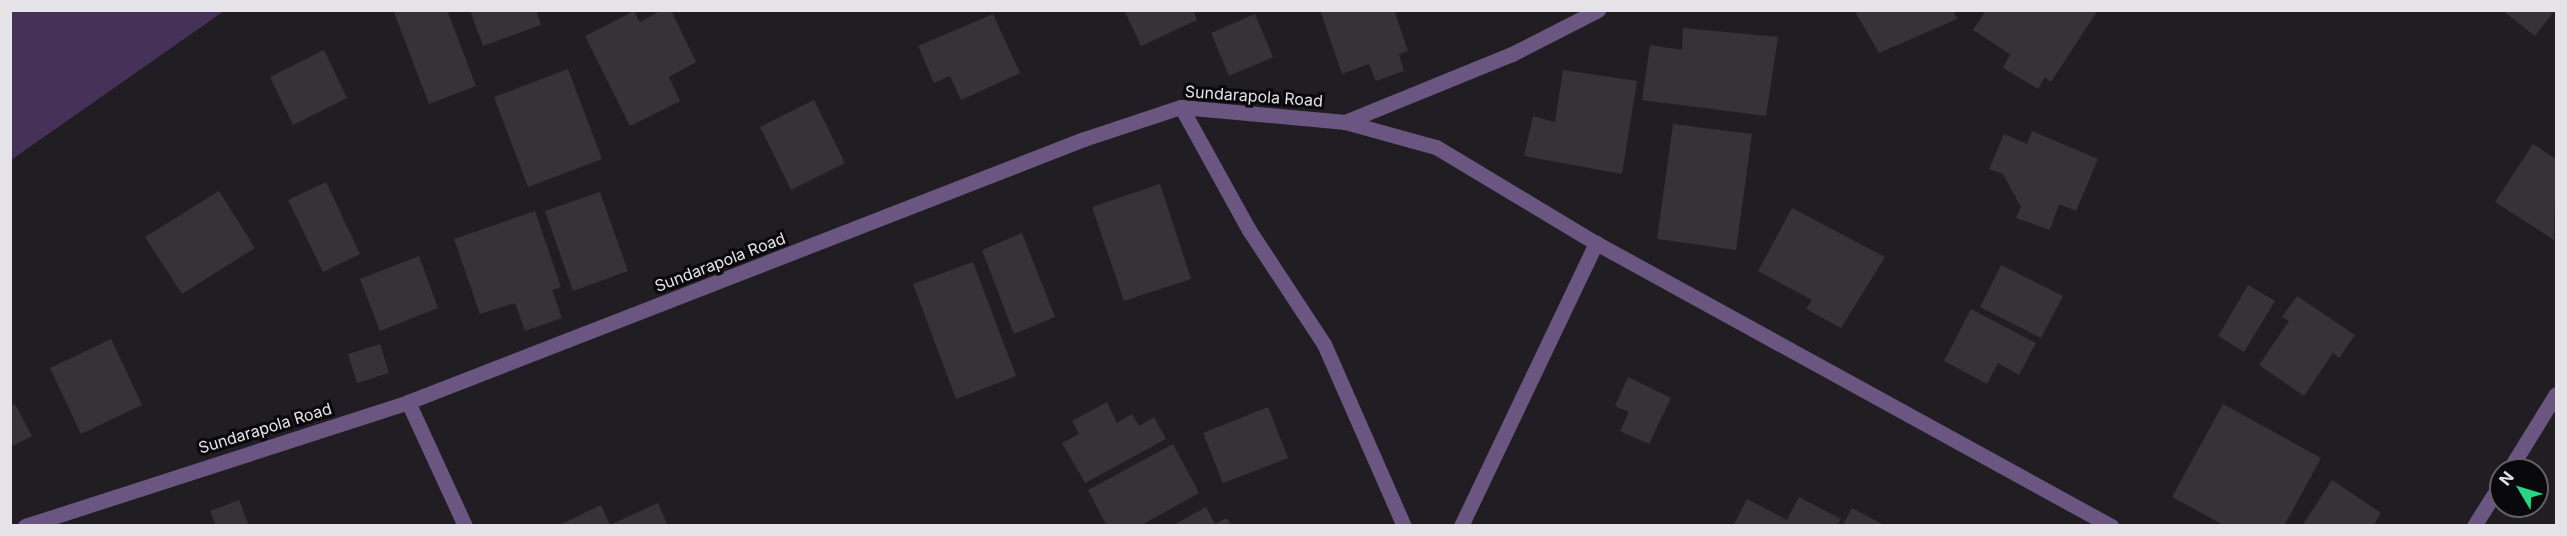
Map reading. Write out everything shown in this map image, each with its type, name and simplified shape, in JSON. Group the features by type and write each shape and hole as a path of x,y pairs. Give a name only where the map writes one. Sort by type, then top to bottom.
{"street":[{"path":"1346,122 1512,54 1598,10"},
{"path":"1181,106 1249,230 1324,344 1404,525"},
{"name":"Sundarapola Road","path":"25,525 408,402 1084,139 1181,106 1346,122 1436,147 1596,243 2108,525"},
{"path":"1461,525 1596,243"},
{"path":"2516,458 2556,394"},
{"path":"408,402 465,525"},
{"path":"2474,525 2489,502"}],"shaded area":[{"path":"11,10 224,10 224,11 11,160"}],"building":[{"path":"393,10 447,10 476,86 429,104"},
{"path":"470,10 536,10 541,25 483,46"},
{"path":"662,10 671,10 696,62 669,77 680,101 630,126 585,36 634,11 640,22"},
{"path":"1124,10 1193,10 1197,20 1141,46"},
{"path":"1320,10 1394,10 1408,51 1399,54 1404,71 1376,81 1369,64 1342,74"},
{"path":"1854,10 1953,10 1957,19 1879,53"},
{"path":"1986,10 2098,10 2051,82 2045,77 2038,89 2003,68 2010,54 1973,30"},
{"path":"2502,10 2555,10 2535,36"},
{"path":"993,14 1020,73 961,100 950,76 934,83 918,46"},
{"path":"1255,14 1273,57 1229,76 1211,33"},
{"path":"1683,28 1778,37 1766,116 1642,100 1650,45 1682,50"},
{"path":"324,50 347,98 293,125 270,77"},
{"path":"568,69 602,159 528,187 494,97"},
{"path":"1563,70 1637,81 1622,174 1524,156 1533,116 1555,122"},
{"path":"814,100 845,163 791,190 760,127"},
{"path":"1673,124 1752,134 1736,250 1657,239"},
{"path":"2032,131 2098,159 2076,211 2059,204 2050,230 2016,218 2021,207 2003,174 1989,169 2004,134 2027,144"},
{"path":"2533,144 2556,159 2554,240 2495,202"},
{"path":"326,182 360,254 323,272 288,200"},
{"path":"1160,184 1191,279 1124,301 1092,207"},
{"path":"219,191 255,248 182,294 145,237"},
{"path":"600,192 628,271 573,291 545,211"},
{"path":"1792,208 1885,257 1841,328 1806,309 1812,300 1758,271"},
{"path":"535,211 561,287 552,290 562,318 525,331 515,303 480,314 454,239"},
{"path":"1022,233 1055,317 1014,334 982,250"},
{"path":"419,256 438,308 380,331 360,279"},
{"path":"973,262 1016,376 956,399 913,284"},
{"path":"2001,265 2063,296 2041,338 1980,307"},
{"path":"2248,285 2275,301 2244,352 2218,336"},
{"path":"2297,296 2355,335 2339,358 2333,353 2304,396 2259,365 2289,321 2282,317"},
{"path":"1971,309 2036,343 2019,375 1998,363 1987,384 1944,361"},
{"path":"111,339 142,405 81,434 50,368"},
{"path":"380,344 389,373 357,383 348,354"},
{"path":"1628,377 1671,398 1649,444 1620,431 1629,412 1615,406"},
{"path":"1107,402 1117,423 1132,414 1139,426 1154,417 1166,439 1085,483 1062,443 1079,434 1072,421"},
{"path":"15,404 32,436 10,447 10,406"},
{"path":"2223,404 2321,458 2284,526 2225,526 2172,497"},
{"path":"1268,407 1288,458 1223,483 1203,433"},
{"path":"1173,444 1199,493 1140,526 1107,526 1088,490"},
{"path":"2332,480 2381,513 2373,526 2302,526"},
{"path":"1799,497 1841,519 1837,526 1733,526 1747,499 1787,520"},
{"path":"239,500 249,526 216,526 210,511"},
{"path":"658,503 668,526 557,526 601,505 610,525"},
{"path":"1206,507 1215,524 1227,518 1231,526 1172,526"},
{"path":"1852,508 1886,526 1842,526"}]}
